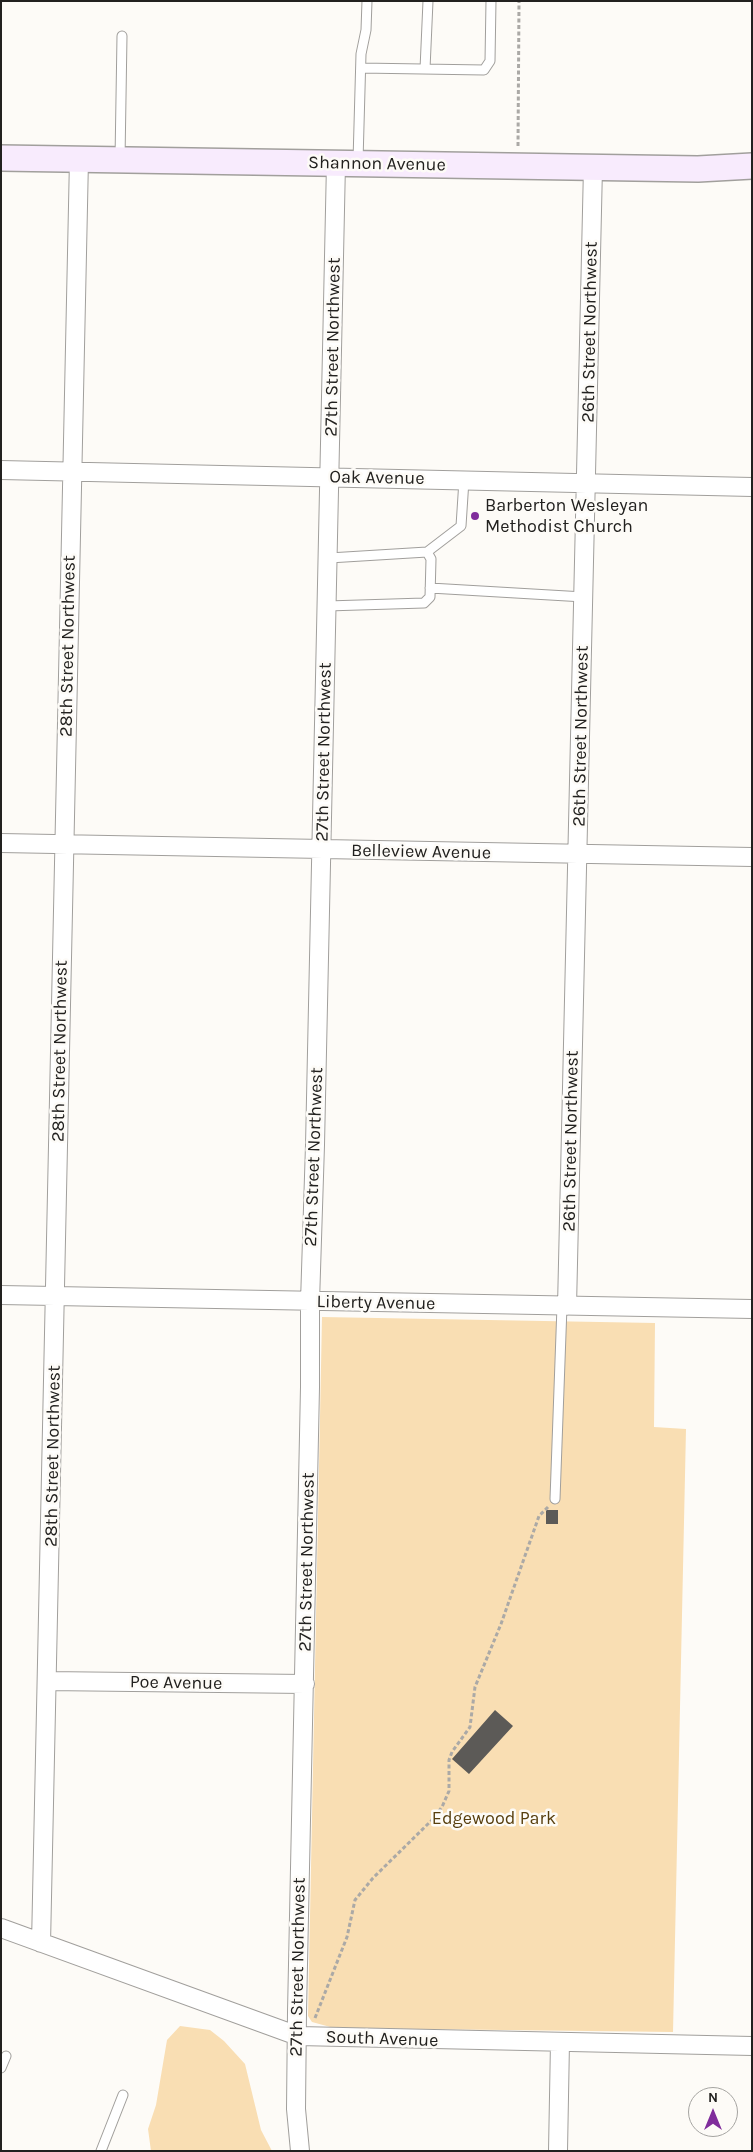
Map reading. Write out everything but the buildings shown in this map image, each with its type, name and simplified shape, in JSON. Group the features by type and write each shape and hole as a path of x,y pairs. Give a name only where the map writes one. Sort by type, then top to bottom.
{"street":[{"name":"Shannon Avenue","path":"1,158 698,169 752,166"},
{"name":"28th Street Northwest","path":"40,1943 80,159"},
{"name":"27th Street Northwest","path":"300,2151 296,2109 305,1684 310,1302 330,477 347,164"},
{"name":"26th Street Northwest","path":"565,1306 578,855 593,167"},
{"name":"Oak Avenue","path":"1,470 752,487"},
{"name":"Belleview Avenue","path":"1,843 752,857"},
{"name":"Liberty Avenue","path":"1,1295 752,1310"},
{"name":"Poe Avenue","path":"47,1681 305,1684"},
{"name":"South Avenue","path":"1,1928 298,2036 752,2046"},
{"path":"558,2151 560,2042"}],"lane":[{"path":"347,164 366,30 367,1"},
{"path":"425,69 428,1"},
{"path":"360,68 484,70 490,61 491,1"},
{"path":"120,159 122,36"},
{"path":"328,558 426,552 460,526 464,480"},
{"path":"327,606 424,603 430,597 431,559 426,552"},
{"path":"430,588 584,598"},
{"path":"555,1499 565,1306"},
{"path":"1,2068 6,2056"},
{"path":"101,2151 123,2095"}],"path":[{"path":"518,148 519,1"},
{"path":"298,2036 314,2021 341,1955 355,1900 373,1878 409,1845 442,1807 449,1791 449,1760 452,1752 470,1727 475,1687 501,1624 539,1516 555,1499"}],"green space":[{"name":"Edgewood Park","path":"322,1317 655,1323 654,1427 686,1429 673,2032 334,2028 312,2022 308,2016"},
{"path":"180,2026 210,2030 224,2041 245,2064 261,2130 272,2151 151,2151 148,2129 156,2105 167,2040"}],"place":[{"name":"Barberton Wesleyan Methodist Church","path":"475,516"}]}
